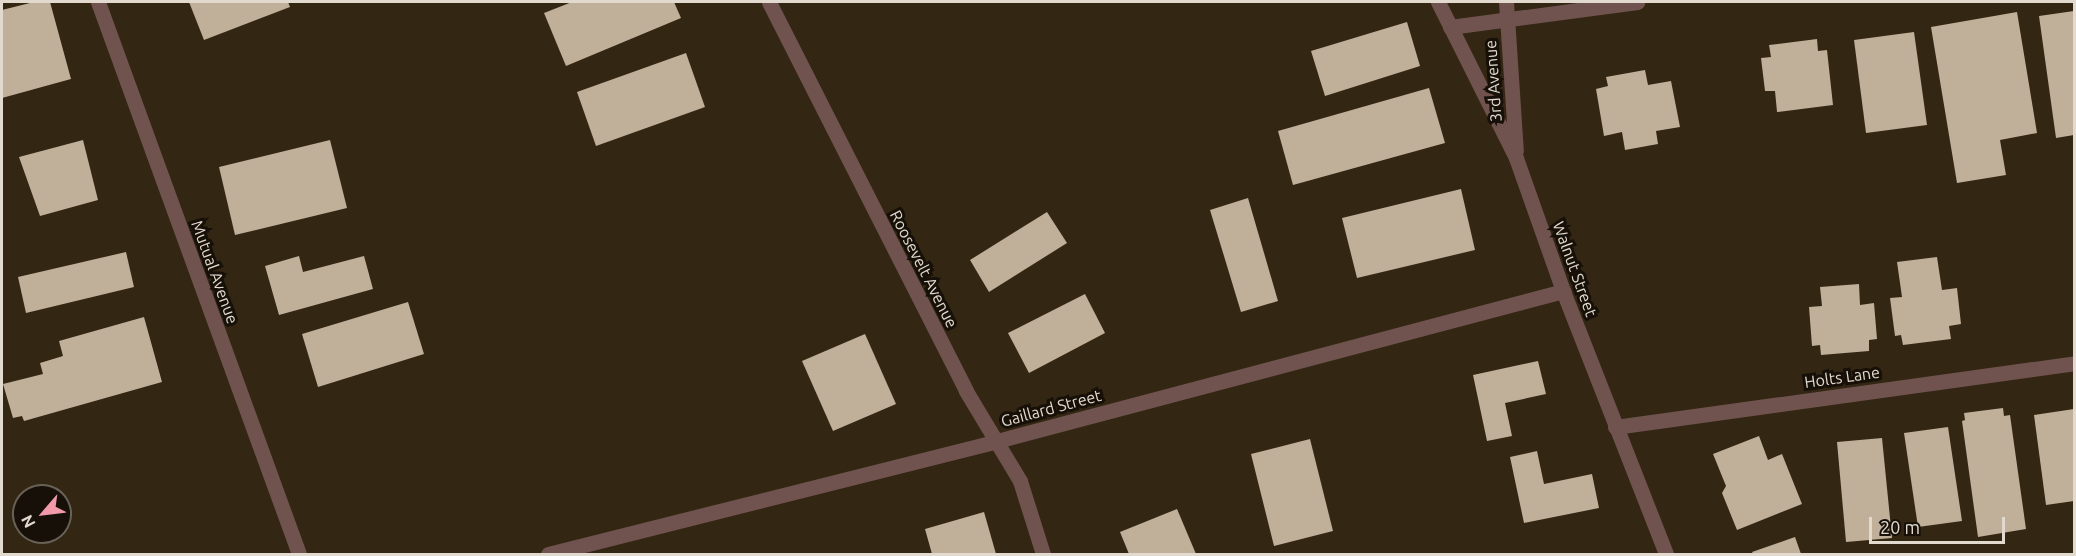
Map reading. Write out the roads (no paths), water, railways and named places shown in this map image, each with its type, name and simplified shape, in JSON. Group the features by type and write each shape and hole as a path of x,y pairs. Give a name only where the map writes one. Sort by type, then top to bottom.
{"street":[{"name":"Mutual Avenue","path":"98,2 299,555"},
{"name":"Roosevelt Avenue","path":"768,2 966,392 1020,481 1043,555"},
{"name":"Walnut Street","path":"1438,2 1516,158 1563,291 1666,555"},
{"name":"3rd Avenue","path":"1506,2 1516,158"},
{"path":"1450,27 1637,2"},
{"name":"Gaillard Street","path":"548,555 997,441 1563,291"},
{"name":"Holts Lane","path":"1615,427 2074,363"}]}
